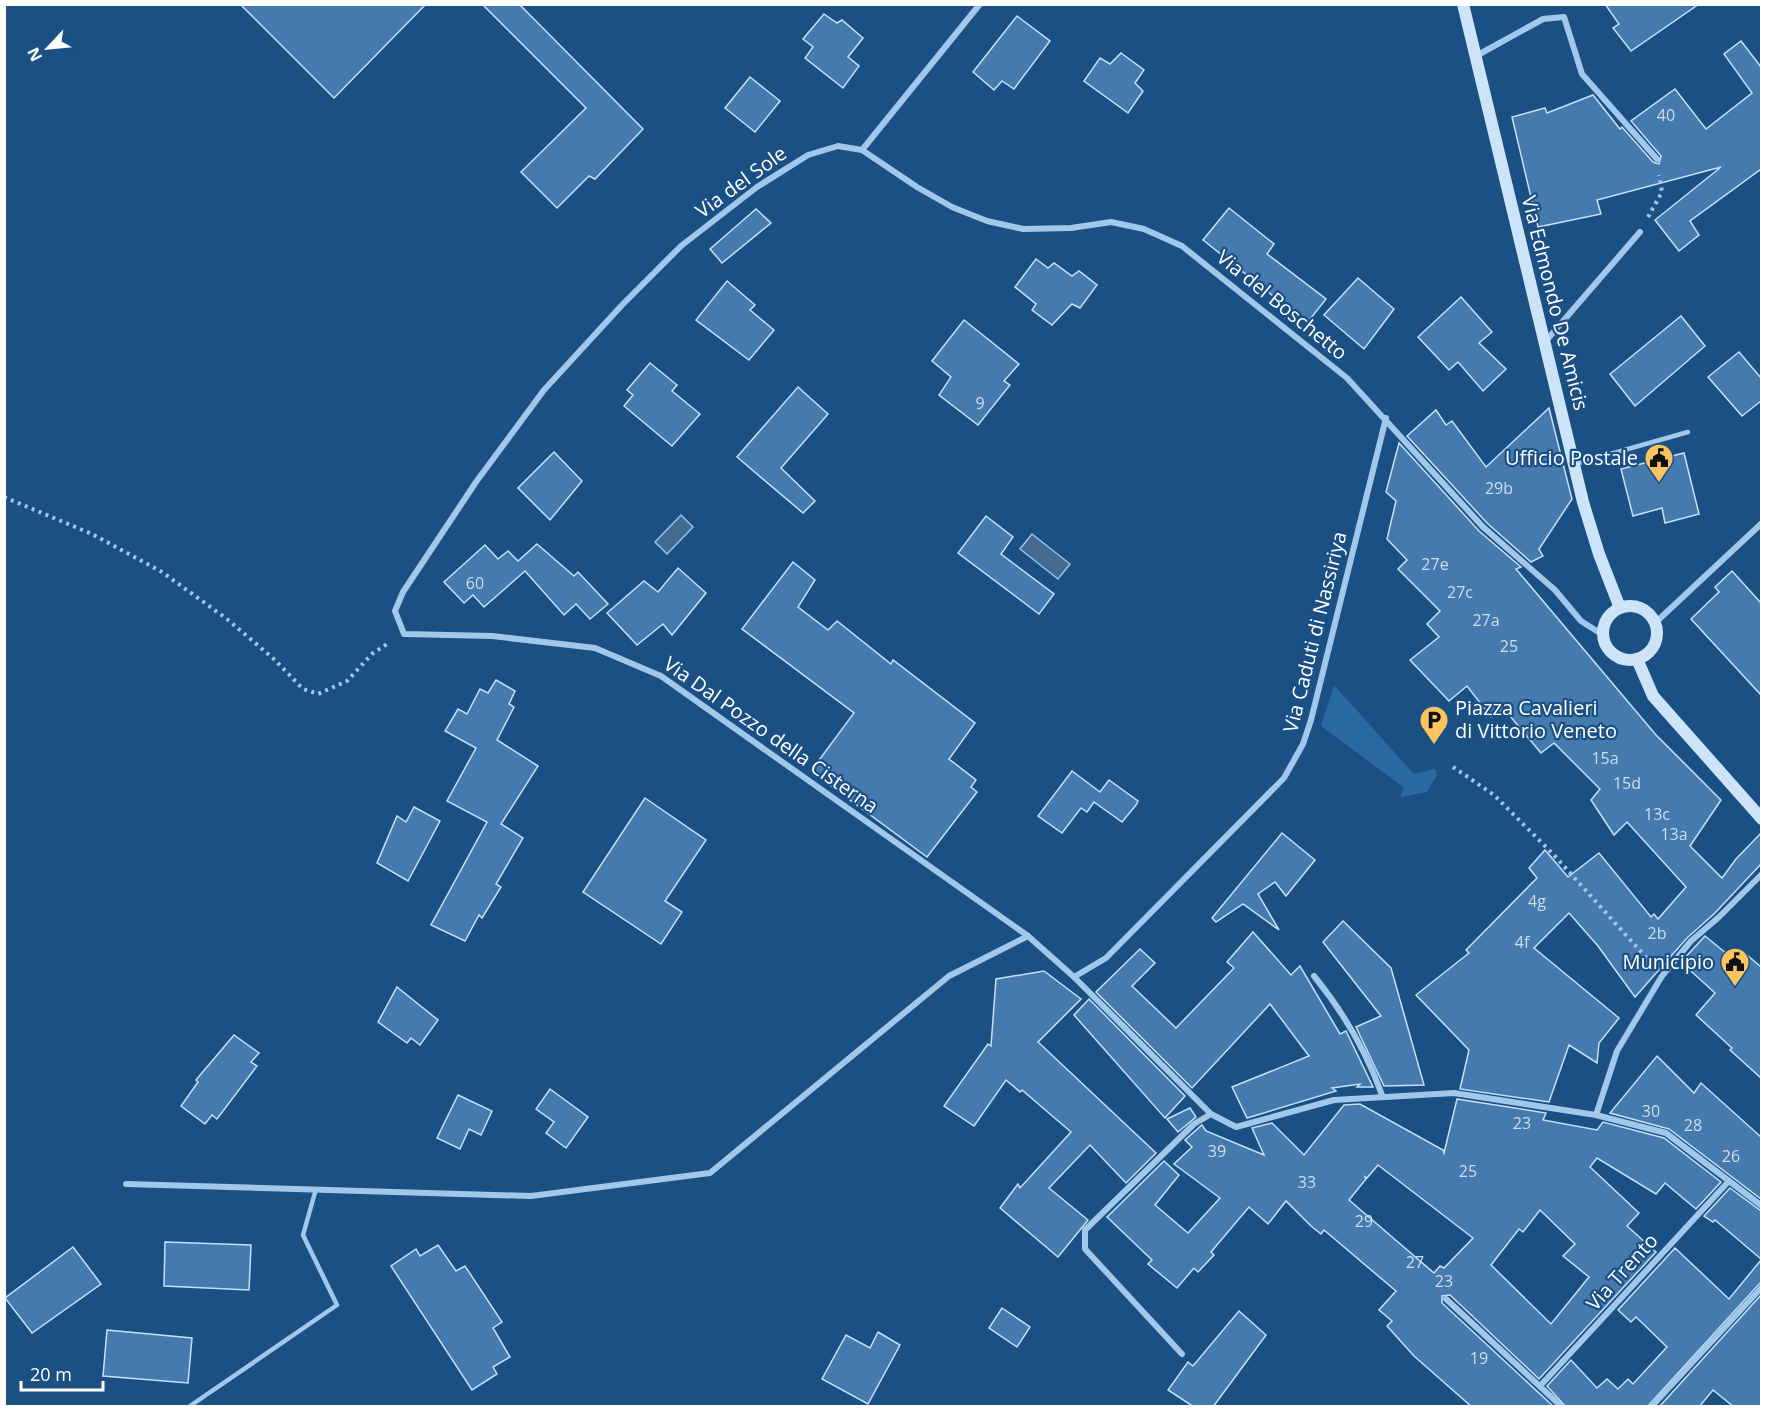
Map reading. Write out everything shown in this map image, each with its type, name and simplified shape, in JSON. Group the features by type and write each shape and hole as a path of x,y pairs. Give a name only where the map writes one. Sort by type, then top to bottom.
{"street":[{"path":"862,150 980,4"},
{"name":"Via Edmondo De Amicis","path":"1463,4 1575,464 1599,554 1620,608"},
{"path":"1476,56 1543,19 1564,16 1582,74 1657,159"},
{"name":"Via del Sole","path":"404,633 395,611 403,592 470,491 544,390 622,305 681,246 757,187 808,155 838,147 862,150"},
{"name":"Via del Boschetto","path":"862,150 917,187 952,207 987,221 1023,229 1071,228 1111,222 1144,229 1182,246 1347,378 1386,418 1483,527 1555,590 1581,621 1603,635"},
{"path":"1545,343 1640,232"},
{"name":"Via Caduti di Nassiriya","path":"1074,977 1106,958 1284,778 1303,744 1311,720 1386,418"},
{"path":"1655,623 1761,524"},
{"path":"1620,608 1641,608 1655,623 1656,641 1646,655 1637,659 1619,657 1611,652 1603,635 1607,618 1620,608"},
{"name":"Via Dal Pozzo della Cisterna","path":"404,633 492,636 595,648 661,676 1029,936 1074,977 1211,1114 1236,1127 1334,1100 1454,1092 1596,1115 1666,1133 1761,1206"},
{"path":"1637,659 1653,696 1761,819"},
{"path":"1596,1115 1617,1051 1662,976 1691,941 1719,918 1761,874"},
{"path":"126,1184 531,1196 710,1173 949,976 1029,936"},
{"path":"1314,976 1342,1011 1370,1061 1382,1095"},
{"path":"1182,1354 1085,1249 1085,1230 1194,1124 1211,1114"},
{"name":"Via Trento","path":"1540,1386 1729,1180"},
{"path":"1652,1407 1761,1287"},
{"path":"1446,1299 1561,1407"}],"lane":[{"path":"1575,464 1688,432"},
{"path":"190,1407 337,1305 303,1235 316,1189"}],"path":[{"path":"1640,232 1662,192 1657,159"},
{"path":"4,497 92,534 162,572 227,619 275,660 303,689 318,694 347,681 372,654 404,633"},
{"path":"1454,767 1494,795 1553,854 1662,976"}],"shaded area":[{"path":"681,515 693,527 667,554 655,542"},
{"path":"1032,534 1070,564 1058,579 1020,549"},
{"path":"1334,685 1414,774 1435,769 1437,775 1427,792 1401,797 1403,787 1321,726"}],"building":[{"path":"240,4 426,4 334,98"},
{"path":"482,4 519,4 643,129 595,179 589,176 557,208 521,172 586,108"},
{"path":"1605,4 1699,4 1631,51 1613,28 1619,24"},
{"path":"824,14 837,23 842,20 863,38 848,57 859,66 843,88 805,58 813,47 803,39"},
{"path":"1017,16 1050,41 1014,89 1002,81 994,90 973,72"},
{"path":"1741,41 1761,67 1761,169 1690,221 1699,235 1679,251 1655,220 1721,167 1597,200 1601,214 1538,227 1512,117 1545,108 1547,113 1593,95 1620,129 1622,127 1653,162 1659,164 1661,156 1631,121 1675,89 1706,129 1752,93 1724,54"},
{"path":"1121,53 1144,70 1135,83 1143,91 1128,113 1084,81 1100,58 1110,64"},
{"path":"750,77 780,101 755,132 725,108"},
{"path":"1229,208 1274,244 1267,254 1326,299 1307,323 1203,240"},
{"path":"756,209 771,223 722,263 710,249"},
{"path":"1036,259 1048,268 1054,263 1072,276 1079,271 1097,285 1080,308 1072,304 1052,325 1032,310 1036,304 1015,287"},
{"path":"1358,278 1394,309 1364,349 1324,315"},
{"path":"727,281 755,305 750,310 774,330 749,360 696,320"},
{"path":"1461,297 1492,332 1479,343 1506,369 1483,391 1458,362 1449,370 1418,337"},
{"path":"1681,316 1705,346 1635,406 1610,374"},
{"path":"964,320 1019,364 1004,381 1010,385 978,425 939,395 951,377 932,361"},
{"path":"1739,352 1761,378 1761,401 1742,416 1708,377"},
{"path":"650,363 677,385 672,391 700,414 672,446 624,406 633,395 627,390"},
{"path":"798,387 828,414 781,468 815,501 803,513 737,457"},
{"path":"1549,408 1572,499 1539,549 1543,556 1531,562 1487,523 1407,436 1436,410 1446,425 1452,421 1486,467"},
{"path":"1399,443 1479,531 1521,567 1516,569 1656,735 1721,800 1690,846 1722,878 1736,859 1761,833 1761,864 1715,913 1687,938 1635,997 1598,946 1569,913 1534,948 1619,1018 1599,1043 1597,1063 1569,1045 1549,1102 1460,1089 1469,1050 1416,995 1469,953 1466,950 1537,878 1529,868 1545,850 1568,877 1599,853 1651,917 1654,914 1658,919 1686,887 1627,822 1614,835 1591,800 1600,789 1554,743 1541,753 1504,709 1491,717 1467,686 1449,701 1410,660 1439,637 1427,624 1440,611 1398,569 1407,560 1387,539 1396,501 1386,492"},
{"path":"554,452 582,481 550,520 518,488"},
{"name":"Ufficio Postale","path":"1684,453 1699,514 1665,523 1662,508 1633,516 1621,469"},
{"path":"986,516 1013,537 1001,554 1054,594 1039,614 958,553"},
{"path":"537,544 574,576 578,572 608,604 590,619 576,604 564,615 525,571 484,607 473,595 464,603 444,582 485,545 498,559 508,551 518,561"},
{"path":"793,562 815,580 798,607 828,630 837,621 891,664 893,660 975,723 949,759 976,780 971,787 977,792 927,857 811,771 854,713 742,629"},
{"path":"678,568 706,593 672,635 663,624 637,645 607,613 644,581 658,592"},
{"path":"1732,571 1761,603 1761,695 1691,619 1719,592 1715,587"},
{"path":"496,680 515,691 509,704 514,707 497,740 538,766 501,824 523,838 496,884 501,887 482,918 479,915 465,941 431,925 487,822 447,801 476,748 445,731 458,709 467,714 480,689 488,693"},
{"path":"1072,771 1100,792 1109,780 1138,801 1122,822 1094,802 1087,812 1081,808 1062,833 1038,816"},
{"path":"645,798 706,840 665,901 682,912 661,944 583,892"},
{"path":"414,807 440,821 408,881 377,863 397,816 406,822"},
{"path":"1282,833 1315,860 1286,896 1275,882 1258,894 1279,930 1243,904 1216,922 1212,918"},
{"path":"1343,921 1391,968 1424,1085 1384,1086 1356,1027 1381,1016 1323,942"},
{"path":"1253,932 1291,975 1300,966 1340,1034 1346,1031 1373,1087 1357,1087 1360,1084 1332,1088 1336,1091 1247,1118 1232,1087 1309,1056 1270,1004 1192,1088 1096,992 1140,949 1155,963 1132,986 1176,1028 1234,968 1227,962"},
{"name":"Municipio","path":"1705,936 1738,963 1746,954 1761,967 1761,1078 1696,1015 1715,993 1681,962"},
{"path":"1044,971 1081,999 1038,1042 1156,1153 1126,1183 1090,1145 1049,1188 1088,1220 1058,1257 1000,1208 1018,1184 1020,1188 1071,1132 1022,1090 1020,1092 1006,1080 974,1126 944,1106 988,1044 991,1046 996,979"},
{"path":"397,987 438,1020 420,1045 411,1038 407,1043 378,1022"},
{"path":"1089,999 1185,1096 1165,1118 1074,1015"},
{"path":"234,1035 259,1053 251,1062 257,1066 217,1119 212,1115 205,1124 181,1106 198,1082 196,1080"},
{"path":"1657,1056 1694,1093 1701,1083 1761,1137 1761,1199 1669,1129 1610,1113"},
{"path":"550,1089 588,1117 566,1148 546,1133 554,1122 536,1109"},
{"path":"458,1095 492,1111 481,1135 469,1129 460,1149 437,1138"},
{"path":"1457,1099 1546,1113 1543,1120 1597,1130 1603,1122 1664,1138 1721,1182 1696,1209 1665,1183 1656,1194 1597,1158 1590,1167 1639,1213 1627,1226 1656,1252 1539,1379 1450,1295 1442,1296 1442,1303 1554,1407 1472,1407 1414,1356 1387,1326 1392,1321 1379,1310 1396,1291 1324,1230 1321,1234 1311,1226 1286,1201 1268,1224 1249,1207 1211,1252 1214,1255 1198,1272 1194,1268 1177,1288 1148,1264 1152,1260 1107,1217 1164,1161 1179,1175 1155,1205 1188,1233 1220,1198 1174,1164 1192,1147 1185,1140 1202,1125 1206,1131 1264,1155 1252,1128 1272,1123 1304,1155 1344,1105 1360,1104 1443,1150 1444,1153","holes":["1378,1165 1473,1238 1444,1268 1440,1266 1434,1273 1349,1200 1366,1179 1365,1177 1367,1178","1540,1210 1575,1244 1563,1256 1589,1277 1551,1324 1491,1265 1519,1229 1523,1232"]},
{"path":"1190,1108 1196,1117 1178,1132 1167,1119"},
{"path":"1730,1188 1761,1211 1761,1259 1715,1220 1713,1222 1704,1216"},
{"path":"165,1242 251,1245 249,1290 164,1286"},
{"path":"438,1245 456,1271 465,1266 502,1322 493,1328 510,1357 493,1367 497,1374 472,1390 391,1266 416,1249 420,1256"},
{"path":"73,1247 101,1284 32,1333 5,1298"},
{"path":"1675,1248 1729,1299 1761,1260 1761,1282 1647,1407 1566,1407 1547,1386 1571,1360 1597,1388 1607,1379 1618,1389 1628,1379 1633,1384 1667,1347 1636,1317 1631,1322 1618,1310"},
{"path":"1761,1295 1761,1407 1734,1407 1713,1390 1699,1407 1659,1407"},
{"path":"1002,1308 1030,1327 1017,1347 989,1328"},
{"path":"1239,1311 1266,1335 1213,1407 1194,1407 1168,1390 1188,1362 1193,1366"},
{"path":"107,1330 192,1338 188,1383 103,1376"},
{"path":"878,1332 900,1345 868,1404 822,1379 846,1335 870,1348"}],"place":[{"name":"Ufficio Postale","path":"1659,484"},
{"name":"Piazza Cavalieri di Vittorio Veneto","path":"1434,746"},
{"name":"Municipio","path":"1735,988"}]}
